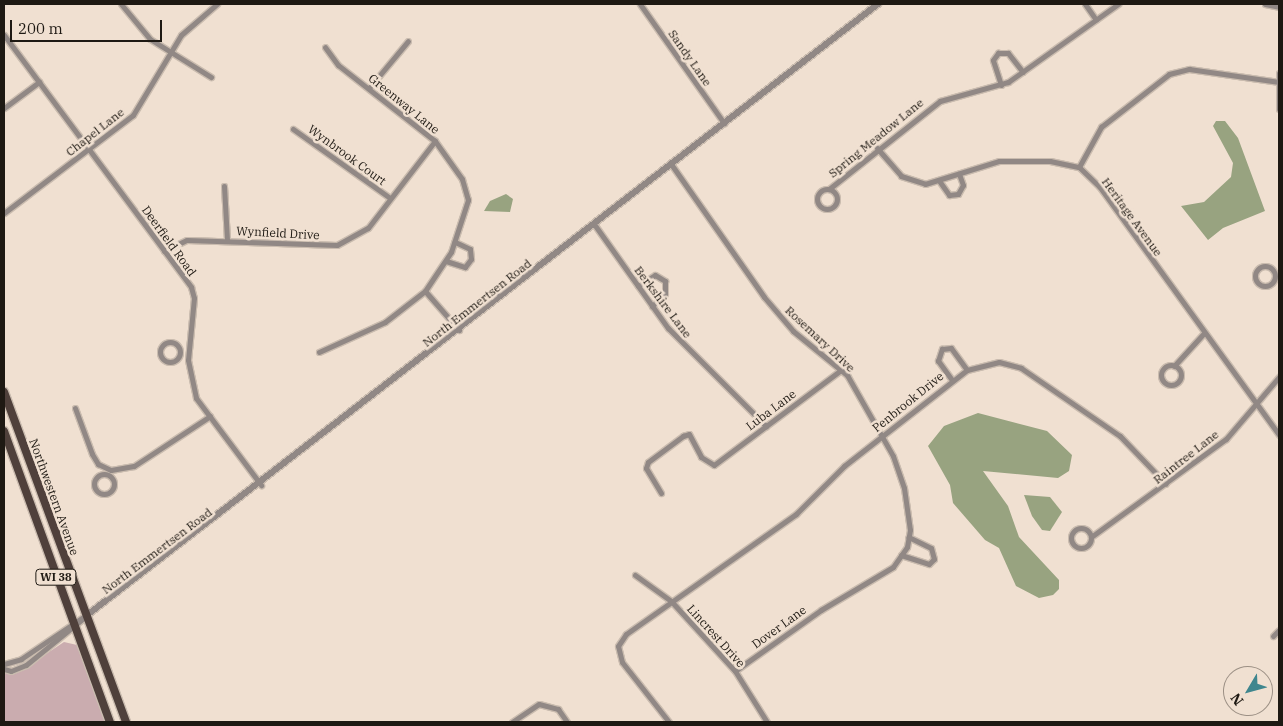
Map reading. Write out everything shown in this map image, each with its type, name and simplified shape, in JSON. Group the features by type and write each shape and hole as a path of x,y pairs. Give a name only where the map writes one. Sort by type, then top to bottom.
{"main road":[{"name":"Northwestern Avenue","path":"4,392 126,722"},
{"path":"5,434 19,432"},
{"name":"Northwestern Avenue","path":"5,434 110,722"}],"street":[{"path":"121,4 141,30 169,51 211,77"},
{"name":"Chapel Lane","path":"4,213 89,150 138,109 169,51 190,24 217,4"},
{"name":"Sandy Lane","path":"640,4 724,123"},
{"name":"North Emmertsen Road","path":"86,616 261,485 878,4"},
{"path":"1085,4 1096,20"},
{"name":"Spring Meadow Lane","path":"829,189 837,196 837,202 825,209 817,197 877,148 940,101 1002,85 1118,4"},
{"path":"1265,4 1279,7"},
{"name":"Deerfield Road","path":"4,35 164,251 194,298 189,354 196,398 261,485"},
{"path":"369,88 408,41"},
{"name":"Greenway Lane","path":"325,47 338,64 435,141 464,181 468,200 455,242"},
{"path":"1002,85 993,60 998,53 1008,53 1023,72"},
{"path":"877,148 901,176 913,182 940,182 999,162 1050,161 1079,167 1101,127 1169,74 1189,69 1279,82"},
{"path":"1279,73 1279,109"},
{"path":"4,108 39,82"},
{"name":"Wynbrook Court","path":"293,129 390,198"},
{"name":"Wynfield Drive","path":"164,251 187,240 337,245 368,228 435,141"},
{"name":"Rosemary Drive","path":"671,164 764,297 793,331 841,370 882,436 904,488 908,538 901,555 893,567 835,601"},
{"name":"Heritage Avenue","path":"1079,167 1099,186 1204,334 1279,435"},
{"path":"940,182 949,195 958,194 963,185 959,174"},
{"path":"224,186 227,240"},
{"name":"Berkshire Lane","path":"594,224 652,306 684,347 725,381 766,426"},
{"path":"319,352 385,322 425,291 446,261 455,242 470,249 472,259 464,267 446,261"},
{"path":"1274,272 1260,267 1256,281 1268,286 1274,272 1279,268"},
{"path":"638,286 655,274 665,280 665,294 652,306"},
{"path":"425,291 459,330"},
{"path":"1174,366 1181,376 1169,386 1161,373 1174,366 1204,334"},
{"path":"180,354 171,342 159,351 168,362 180,354 189,354"},
{"path":"952,380 938,361 942,349 951,348 967,370"},
{"name":"Penbrook Drive","path":"669,722 622,662 618,646 626,634 670,601 796,514 882,436 967,370 1000,362 1021,368 1120,436 1166,484"},
{"name":"Luba Lane","path":"661,493 646,468 648,462 682,436 689,434 701,457 714,465 841,370"},
{"name":"Raintree Lane","path":"1091,538 1226,439 1255,402 1279,377"},
{"path":"75,408 98,464 108,472 114,486 102,494 93,483 98,475 108,472 134,466 210,416"},
{"path":"1079,528 1091,538 1082,548 1071,538 1079,528"},
{"path":"901,555 928,564 934,559 932,548 908,538"},
{"name":"Lincrest Drive","path":"635,575 670,601 735,671 767,722"},
{"name":"Dover Lane","path":"735,671 835,601"},
{"path":"4,669 11,671 26,665 86,616"},
{"path":"4,664 21,659 74,625"},
{"path":"1273,636 1279,630"},
{"path":"512,722 522,713 539,704 558,709 567,722"}],"shaded area":[{"path":"1216,121 1225,121 1238,138 1265,211 1223,228 1208,240 1181,206 1204,202 1231,177 1233,163 1213,126"},
{"path":"506,194 513,199 510,212 484,211 490,201"},
{"path":"978,413 1047,431 1072,455 1069,471 1058,478 983,471 1008,506 1019,537 1059,580 1059,589 1053,595 1039,598 1016,586 999,548 985,540 953,503 950,485 928,446 944,426"},
{"path":"1024,495 1050,497 1062,512 1050,531 1042,530 1032,516"},
{"path":"64,642 77,645 105,722 4,722 4,673 28,666"}]}
